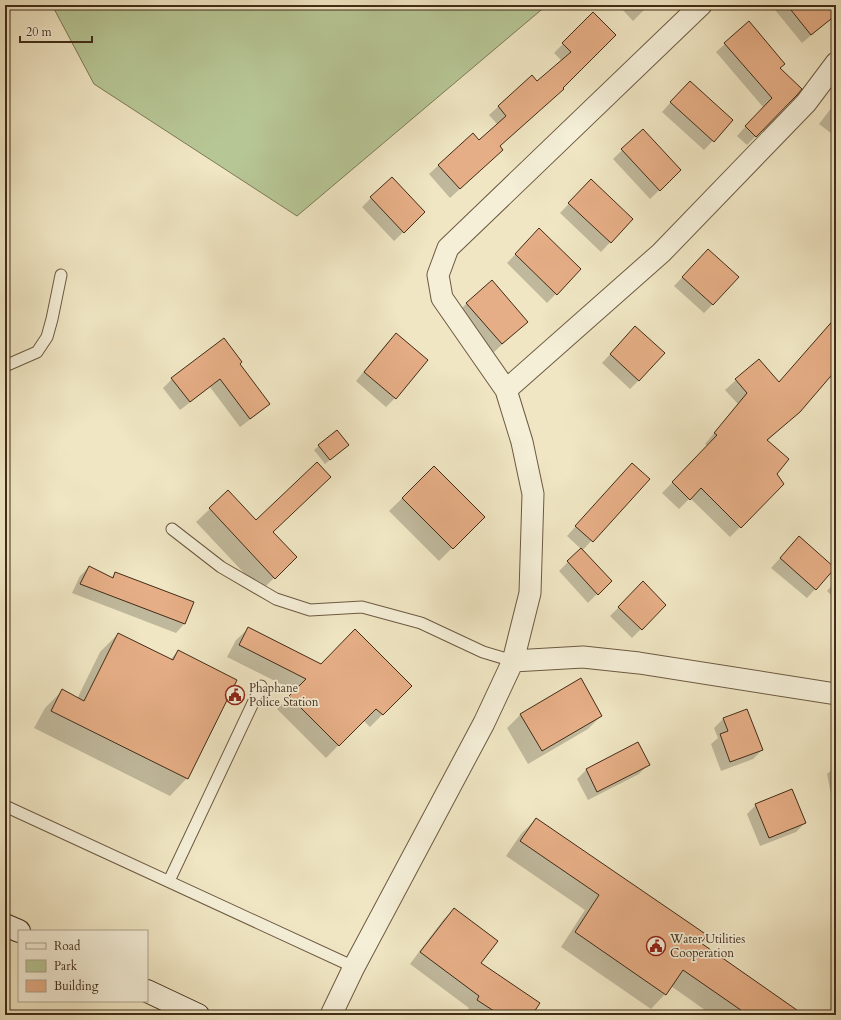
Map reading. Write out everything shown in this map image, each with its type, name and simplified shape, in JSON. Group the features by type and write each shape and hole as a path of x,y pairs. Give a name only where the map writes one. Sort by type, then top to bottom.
{"main road":[{"path":"5,925 18,931"},
{"path":"148,991 198,1015"}],"street":[{"path":"331,1015 354,967 484,723 513,661 530,593 533,494 522,442 506,390 442,298 438,275 448,248 701,5"},
{"path":"506,390 660,253 806,103 836,63"},
{"path":"513,661 583,658 639,662 836,694"}],"lane":[{"path":"5,366 37,352 47,337 61,275"},
{"path":"172,529 222,567 276,599 310,610 362,607 421,623 483,652 513,661"},
{"path":"169,881 261,686"},
{"path":"5,806 354,967"}],"green space":[{"path":"52,5 547,5 297,216 94,84"}],"building":[{"path":"787,5 836,5 836,15 811,35"},
{"path":"593,12 616,35 563,88 564,89 500,146 503,150 460,189 438,165 473,133 479,140 506,116 498,106 532,75 537,81 571,52 562,43"},
{"path":"749,21 785,64 780,68 802,89 756,137 745,126 772,98 724,43"},
{"path":"690,81 733,120 714,142 670,102"},
{"path":"643,129 681,170 660,191 621,149"},
{"path":"392,177 425,212 404,233 370,197"},
{"path":"591,179 633,219 611,243 568,203"},
{"path":"539,228 581,269 557,295 515,254"},
{"path":"708,249 739,277 713,305 682,277"},
{"path":"492,280 528,322 502,344 466,303"},
{"path":"836,317 836,370 800,412 767,440 789,459 777,474 784,484 741,528 701,488 690,500 672,482 717,435 714,433 747,393 735,379 759,359 779,382"},
{"path":"635,326 665,353 639,381 610,354"},
{"path":"396,333 428,360 396,399 364,372"},
{"path":"224,338 242,362 240,364 270,404 250,419 220,379 190,402 171,378"},
{"path":"337,430 349,445 330,460 318,445"},
{"path":"317,462 331,477 273,532 297,557 275,579 209,508 228,490 256,520"},
{"path":"632,463 650,479 593,542 575,526"},
{"path":"434,466 485,517 453,549 402,498"},
{"path":"799,536 835,568 816,590 780,558"},
{"path":"581,548 612,581 598,595 567,561"},
{"path":"89,566 113,578 115,572 194,602 185,624 80,584"},
{"path":"643,581 666,605 642,630 618,607"},
{"path":"248,627 321,664 355,629 412,686 383,715 376,709 339,746 289,696 306,679 239,645"},
{"path":"118,633 173,660 178,650 237,680 188,779 51,711 62,689 84,701"},
{"path":"581,678 602,716 542,751 520,714"},
{"path":"747,709 763,750 730,762 720,734 728,731 723,718"},
{"path":"638,742 650,765 597,792 586,769"},
{"path":"792,789 806,823 769,838 755,804"},
{"path":"536,818 707,935 701,943 804,1015 748,1015 683,970 666,995 575,932 599,895 520,841"},
{"path":"454,908 498,941 481,963 540,1003 532,1015 500,1015 477,1000 479,996 420,952"}],"place":[{"name":"Phaphane Police Station","path":"235,695"},
{"name":"Water Utilities Cooperation","path":"656,946"}]}
